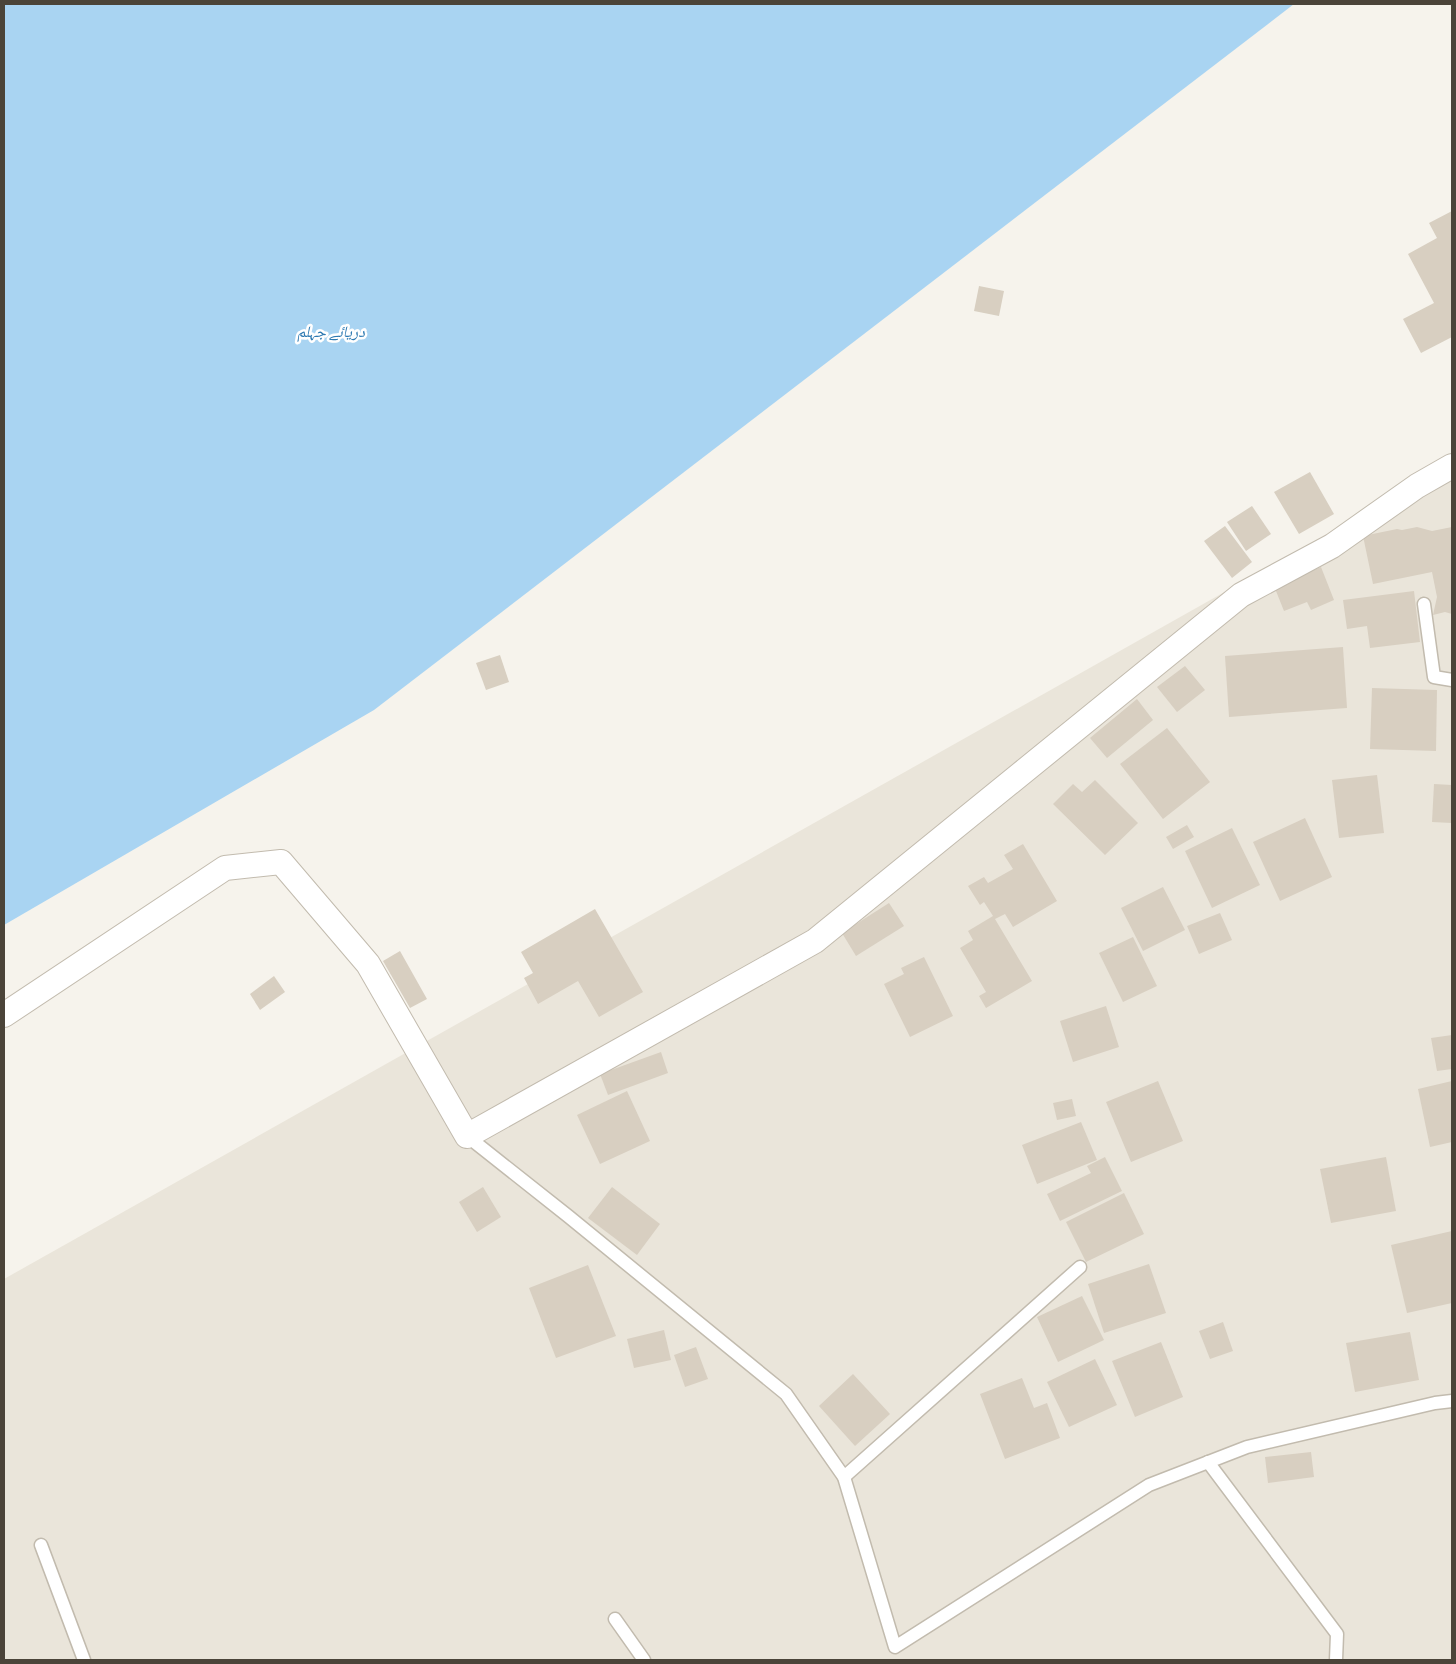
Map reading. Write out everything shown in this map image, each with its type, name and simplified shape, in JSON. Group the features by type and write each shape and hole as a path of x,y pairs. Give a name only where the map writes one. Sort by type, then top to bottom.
{"street":[{"path":"4,1015 225,868 281,862 368,964 467,1136 815,941 1241,595 1332,546 1417,486 1452,466"}],"lane":[{"path":"1424,604 1434,677 1452,680"},
{"path":"467,1136 786,1394 844,1477 895,1647 1149,1485 1247,1447 1435,1403 1452,1401"},
{"path":"844,1477 1080,1267"},
{"path":"1208,1462 1337,1634 1336,1660"},
{"path":"41,1545 84,1660"},
{"path":"615,1619 644,1660"}],"shaded area":[{"path":"1452,464 1452,1660 4,1660 4,1279"}],"water":[{"name":"دریائے جہلم","path":"4,4 1294,4 374,710 4,925"}],"building":[{"path":"1452,211 1452,337 1421,353 1403,319 1434,303 1408,254 1437,238 1429,223"},
{"path":"979,286 1004,291 999,316 974,311"},
{"path":"1310,472 1334,514 1299,534 1274,492"},
{"path":"1252,506 1271,534 1246,551 1227,522"},
{"path":"1225,526 1252,562 1232,578 1204,541"},
{"path":"1417,527 1432,531 1452,527 1452,614 1445,612 1433,615 1437,597 1432,572 1373,584 1363,536"},
{"path":"1321,567 1334,600 1311,610 1307,602 1284,611 1274,586"},
{"path":"1414,591 1420,642 1370,648 1367,626 1347,629 1343,600"},
{"path":"1343,647 1347,708 1229,717 1225,656"},
{"path":"500,655 509,682 486,690 476,663"},
{"path":"1185,666 1205,690 1177,712 1157,687"},
{"path":"1372,688 1437,690 1436,751 1370,749"},
{"path":"1137,699 1153,720 1107,758 1090,738"},
{"path":"1167,728 1210,782 1163,819 1120,764"},
{"path":"1377,775 1384,833 1339,838 1332,780"},
{"path":"1095,780 1138,823 1105,855 1053,804 1073,784 1082,792"},
{"path":"1434,784 1452,785 1452,823 1432,822"},
{"path":"1305,818 1332,877 1280,901 1253,842"},
{"path":"1187,825 1194,837 1173,849 1166,837"},
{"path":"1232,828 1260,885 1212,908 1185,851"},
{"path":"1023,844 1057,901 1013,927 1005,914 995,919 1032,981 986,1008 979,996 986,992 960,948 973,940 968,931 993,916 984,902 980,905 968,886 984,877 988,883 1013,869 1004,855"},
{"path":"1163,887 1185,930 1143,951 1121,908"},
{"path":"889,903 904,926 856,956 842,933"},
{"path":"595,909 643,992 599,1017 578,981 538,1004 524,978 533,973 521,952"},
{"path":"1220,913 1232,940 1199,954 1187,926"},
{"path":"1133,937 1157,986 1123,1002 1099,953"},
{"path":"400,951 427,999 410,1008 383,961"},
{"path":"924,957 953,1016 910,1037 884,984 904,974 901,968"},
{"path":"274,976 285,992 260,1010 250,994"},
{"path":"1106,1006 1119,1047 1073,1062 1060,1021"},
{"path":"1452,1035 1452,1069 1437,1071 1431,1038"},
{"path":"661,1052 668,1073 608,1095 600,1074"},
{"path":"1158,1081 1183,1141 1131,1162 1106,1102"},
{"path":"1452,1081 1452,1142 1430,1147 1418,1089"},
{"path":"627,1091 650,1141 600,1164 577,1115"},
{"path":"1072,1099 1076,1116 1057,1120 1053,1103"},
{"path":"1081,1122 1097,1160 1037,1184 1022,1145"},
{"path":"1105,1157 1122,1191 1060,1221 1047,1194 1091,1173 1087,1166"},
{"path":"1386,1157 1396,1211 1331,1223 1320,1169"},
{"path":"483,1187 501,1217 477,1232 459,1202"},
{"path":"612,1187 660,1224 637,1255 588,1218"},
{"path":"1124,1193 1144,1234 1086,1262 1066,1222"},
{"path":"1452,1231 1452,1303 1407,1313 1391,1245"},
{"path":"1149,1264 1166,1313 1104,1333 1088,1284"},
{"path":"588,1265 616,1336 556,1358 529,1288"},
{"path":"1082,1296 1104,1340 1058,1362 1037,1317"},
{"path":"1223,1322 1233,1351 1210,1359 1199,1331"},
{"path":"664,1330 671,1360 634,1368 627,1339"},
{"path":"1410,1332 1419,1380 1355,1392 1346,1343"},
{"path":"1161,1342 1183,1397 1135,1417 1112,1361"},
{"path":"696,1347 708,1379 685,1387 674,1355"},
{"path":"1095,1359 1117,1405 1069,1427 1047,1382"},
{"path":"853,1374 890,1414 855,1446 819,1406"},
{"path":"1022,1378 1034,1408 1047,1403 1060,1438 1005,1459 980,1394"},
{"path":"1311,1452 1314,1477 1268,1483 1265,1457"}]}
